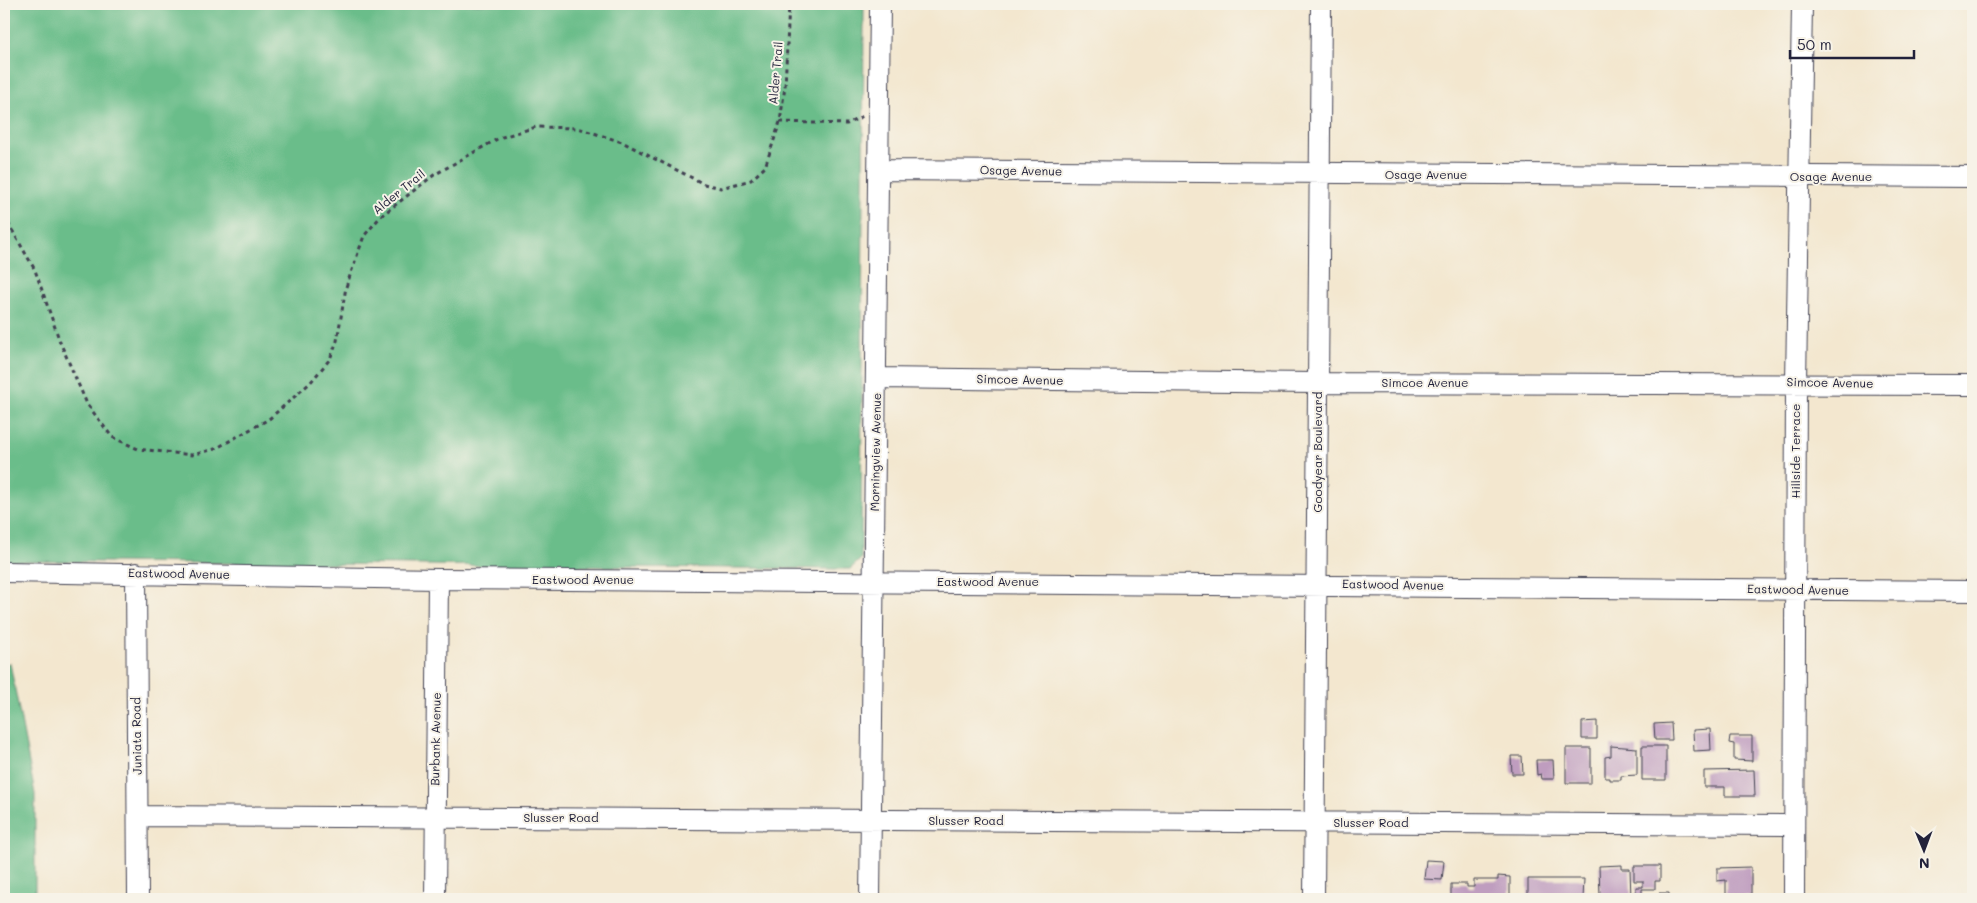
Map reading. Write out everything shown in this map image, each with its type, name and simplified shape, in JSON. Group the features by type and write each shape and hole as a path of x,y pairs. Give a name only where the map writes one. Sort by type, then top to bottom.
{"street":[{"name":"Morningview Avenue","path":"870,899 880,4"},
{"name":"Goodyear Boulevard","path":"1314,899 1321,4"},
{"name":"Hillside Terrace","path":"1794,899 1796,383 1802,4"},
{"name":"Osage Avenue","path":"879,170 1973,177"},
{"name":"Simcoe Avenue","path":"876,378 1318,383 1973,385"},
{"name":"Eastwood Avenue","path":"4,572 438,579 1317,584 1973,591"},
{"name":"Juniata Road","path":"136,573 138,899"},
{"name":"Burbank Avenue","path":"435,899 434,817 438,579"},
{"name":"Slusser Road","path":"138,816 1793,825"}],"path":[{"name":"Alder Trail","path":"4,216 35,270 60,342 87,404 112,437 138,449 192,456 215,449 269,419 310,383 330,359 337,341 346,287 364,236 381,216 434,175 499,138 536,126 578,128 622,142 704,184 721,188 751,180 765,168 780,122 785,87 789,4"},
{"path":"780,122 847,124 879,108"}],"green space":[{"path":"4,4 864,4 861,559 850,569 4,561"},
{"path":"10,663 35,794 35,899 4,899 4,664"}],"building":[{"path":"1597,721 1597,739 1582,739 1582,722"},
{"path":"1671,723 1672,740 1655,740 1654,724"},
{"path":"1710,729 1711,750 1694,751 1693,730"},
{"path":"1730,736 1752,736 1752,761 1734,760 1734,744 1729,743"},
{"path":"1611,746 1637,748 1637,775 1621,776 1621,780 1605,778 1605,757 1611,756"},
{"path":"1642,746 1666,746 1666,780 1642,780"},
{"path":"1566,748 1591,748 1591,783 1566,783"},
{"path":"1511,756 1522,756 1523,774 1512,774"},
{"path":"1536,760 1553,760 1554,779 1542,779 1541,774 1537,775"},
{"path":"1754,770 1755,796 1725,796 1725,787 1704,787 1704,771"},
{"path":"1426,860 1444,861 1442,880 1424,879"},
{"path":"1622,865 1622,869 1630,869 1631,899 1618,899 1618,896 1600,896 1599,866"},
{"path":"1634,866 1660,866 1660,881 1655,881 1655,889 1642,889 1642,896 1636,897 1636,887 1643,887 1643,881 1634,881"},
{"path":"1751,867 1751,896 1726,896 1726,880 1717,881 1717,868"},
{"path":"1498,876 1510,877 1510,899 1451,899 1451,884 1467,884 1467,887 1474,887 1474,880 1498,880"},
{"path":"1528,879 1584,879 1583,899 1528,899"},
{"path":"1659,893 1669,893 1669,899 1659,899"}]}
